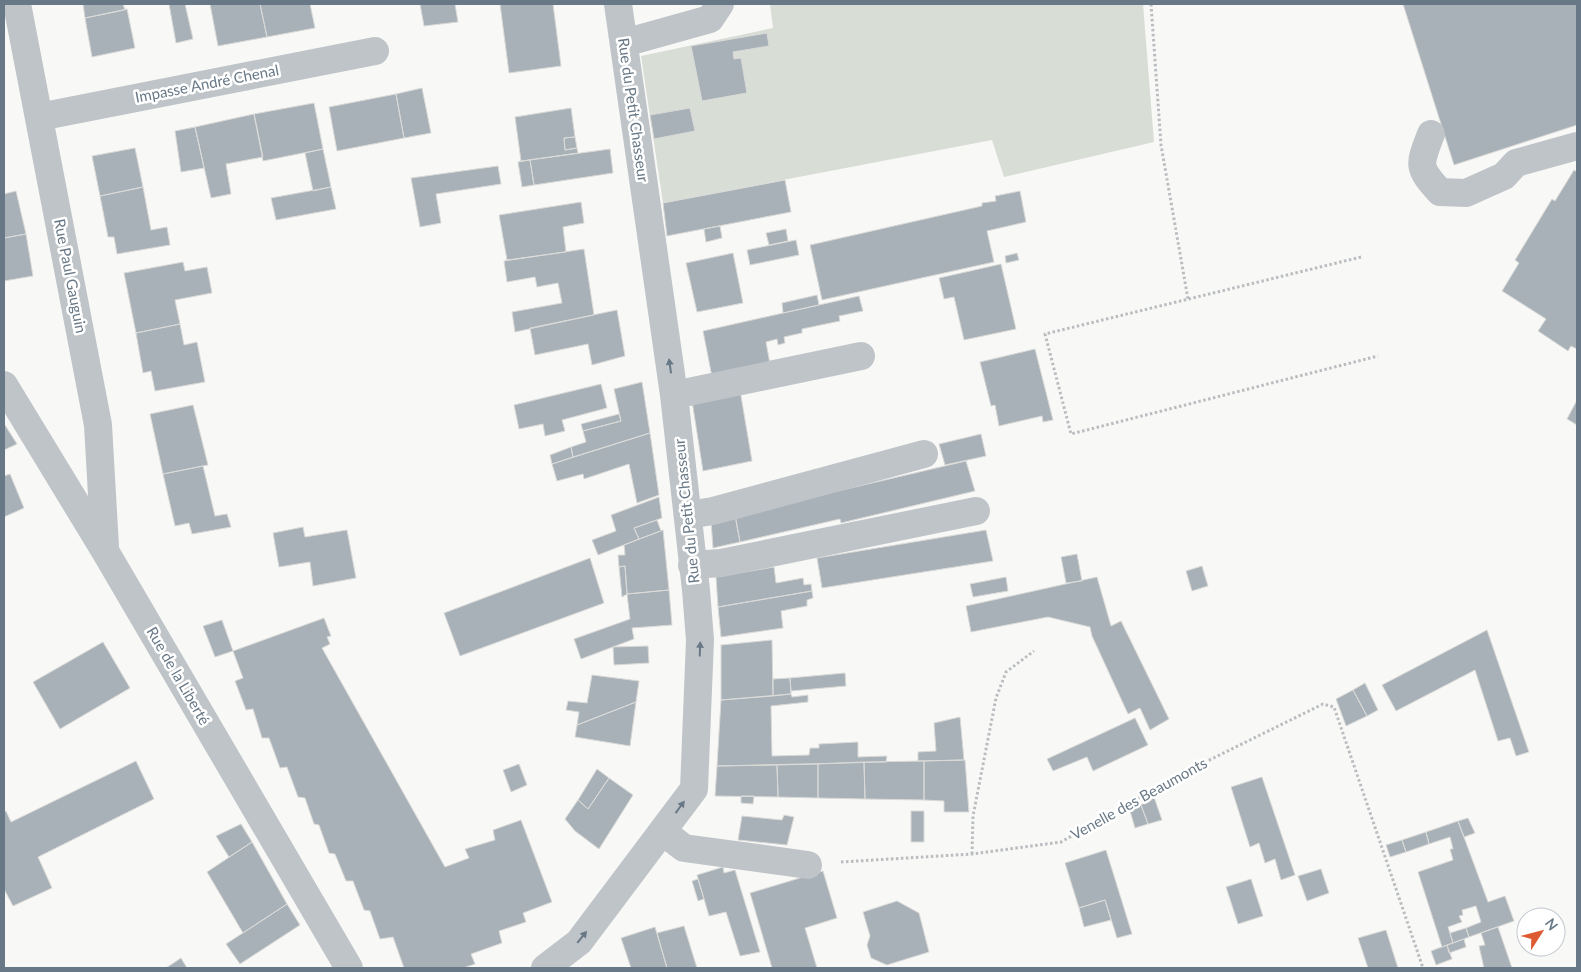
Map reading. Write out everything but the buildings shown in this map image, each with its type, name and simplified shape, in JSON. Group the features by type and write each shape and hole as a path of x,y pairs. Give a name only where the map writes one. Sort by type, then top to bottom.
{"street":[{"name":"Rue Paul Gauguin","path":"17,4 98,425 105,551"},
{"name":"Rue du Petit Chasseur","path":"545,968 579,942 694,789 700,640 688,516 674,395 618,4"},
{"path":"624,43 710,19 720,4"},
{"name":"Impasse André Chenal","path":"39,118 375,52"},
{"path":"1431,134 1422,158 1424,175 1440,192 1466,193 1504,176 1516,164 1577,146"},
{"path":"674,395 860,356"},
{"name":"Rue de la Liberté","path":"4,385 105,551 349,968"},
{"path":"688,516 713,511 924,454"},
{"path":"692,565 721,563 976,511"},
{"path":"663,832 684,848 808,864"}],"path":[{"path":"1151,4 1160,145 1188,299"},
{"path":"1361,257 1045,334 1071,434 1378,356"},
{"path":"972,854 973,816 996,698 1006,672 1034,651"},
{"name":"Venelle des Beaumonts","path":"808,864 972,854 1061,842 1179,775 1323,704 1334,707 1423,968"}],"shaded area":[{"path":"770,4 1143,4 1154,142 1004,177 992,140 663,203 641,56 773,28"}]}
